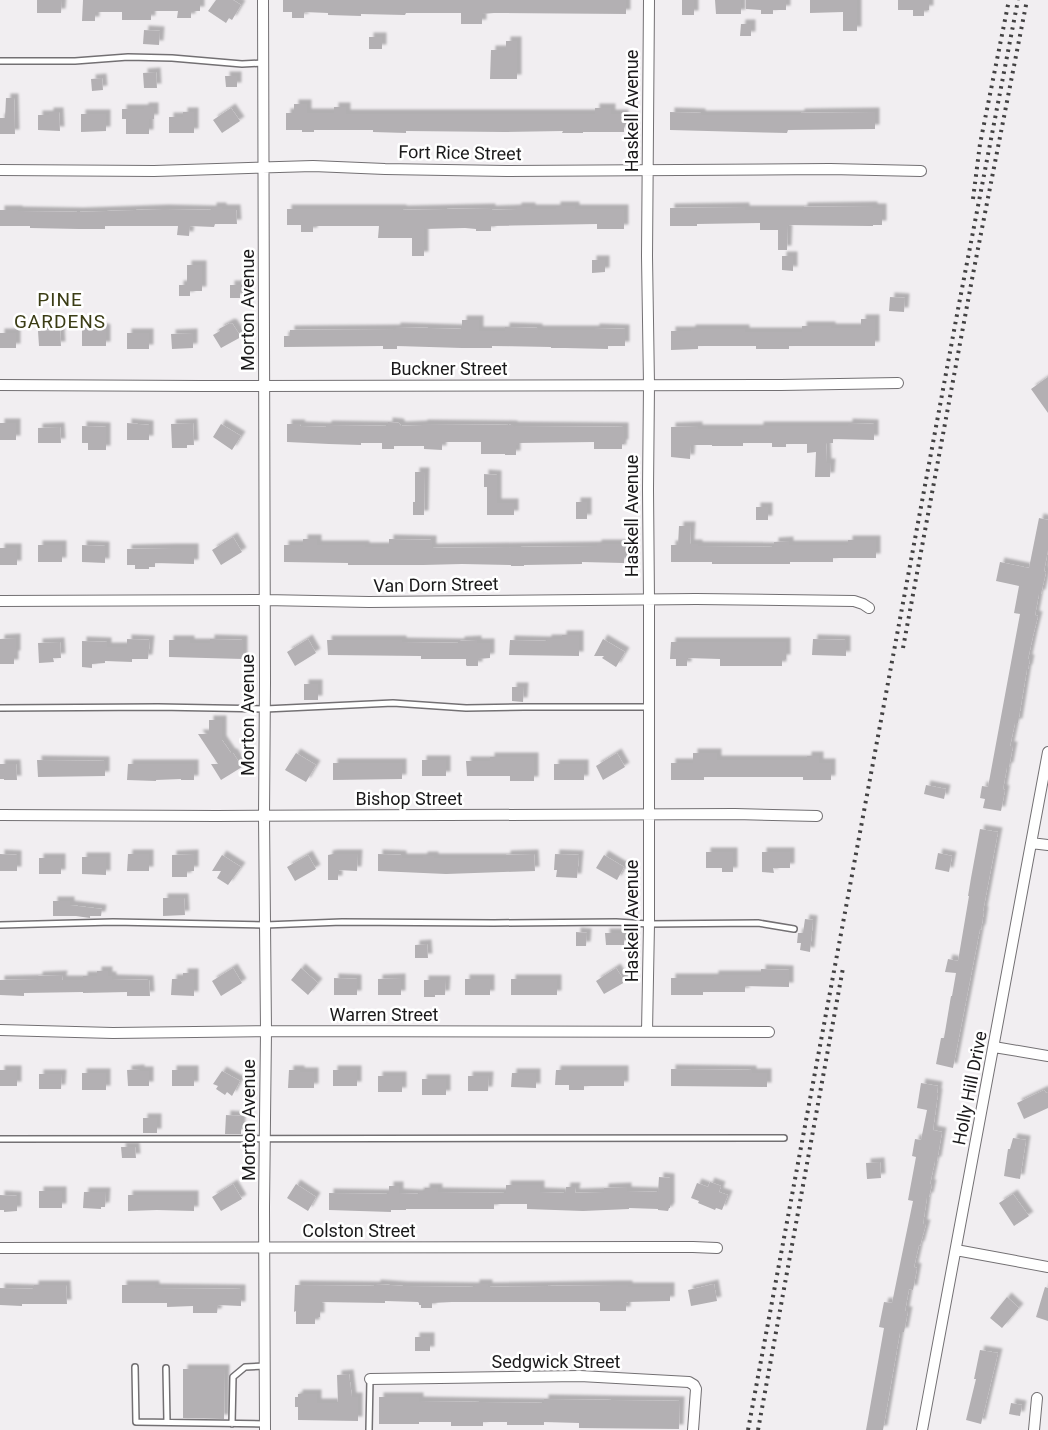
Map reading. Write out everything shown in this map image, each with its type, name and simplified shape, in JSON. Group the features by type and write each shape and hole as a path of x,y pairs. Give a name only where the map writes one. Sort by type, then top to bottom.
{"street":[{"name":"Morton Avenue","path":"264,0 265,1427"},
{"name":"Haskell Avenue","path":"647,1032 649,924 649,385 647,256 649,0"},
{"name":"Fort Rice Street","path":"0,170 154,172 313,166 507,171 830,169 921,171"},
{"name":"Buckner Street","path":"0,385 649,385 898,382"},
{"name":"Van Dorn Street","path":"0,601 854,600 869,608"},
{"name":"Holly Hill Drive","path":"922,1430 1048,752"},
{"name":"Bishop Street","path":"0,815 735,814 817,816"},
{"path":"1031,843 1048,845"},
{"name":"Warren Street","path":"0,1030 113,1033 266,1031 769,1032"},
{"path":"994,1047 1048,1056"},
{"name":"Colston Street","path":"0,1248 717,1248"},
{"path":"956,1250 1048,1267"},
{"name":"Sedgwick Street","path":"370,1379 580,1376 689,1382 696,1389 692,1430"},
{"path":"1034,1430 1038,1398"}],"lane":[{"path":"0,61 75,61 128,57 172,58 242,64 264,63"},
{"path":"0,708 158,707 265,709 393,703 466,708 649,707"},
{"path":"0,924 113,922 265,925 342,922 616,922 649,924 758,923 794,929"},
{"path":"0,1139 784,1138"},
{"path":"232,1424 233,1377 245,1367 265,1366"},
{"path":"135,1367 136,1422 232,1424 265,1427"},
{"path":"166,1368 167,1422"},
{"path":"369,1430 370,1379"}],"building":[{"path":"37,0 62,0 61,13 37,13"},
{"path":"83,0 200,0 200,11 191,11 191,18 177,18 178,11 151,11 151,20 122,20 122,12 95,12 95,21 82,21"},
{"path":"216,0 233,0 241,5 232,20 229,18 226,23 208,11"},
{"path":"283,0 626,0 626,14 494,13 482,14 482,24 461,24 461,13 361,14 361,16 304,12 304,18 292,18 292,12 283,12"},
{"path":"682,0 694,0 694,15 682,15"},
{"path":"715,0 741,0 741,14 716,14"},
{"path":"746,0 786,0 786,10 773,10 773,14 761,14 761,10 746,9"},
{"path":"810,0 857,0 857,31 843,31 843,12 810,13"},
{"path":"898,0 929,0 929,10 924,10 924,16 913,16 913,10 898,10"},
{"path":"741,24 751,24 751,36 740,36"},
{"path":"144,30 160,31 159,45 143,44"},
{"path":"369,37 382,37 382,49 369,49"},
{"path":"506,41 517,41 517,79 490,79 491,50 506,50"},
{"path":"156,72 157,88 144,88 143,73"},
{"path":"225,76 237,76 237,87 226,87"},
{"path":"102,78 103,90 92,91 91,79"},
{"path":"6,98 14,98 15,134 0,134 0,118 5,118"},
{"path":"294,104 307,104 307,113 334,113 334,107 346,107 346,114 595,114 595,108 611,108 611,114 624,114 624,132 406,131 406,133 373,132 373,130 314,130 314,132 302,132 302,130 286,130 286,113 294,113"},
{"path":"144,107 154,107 154,119 149,119 149,134 126,134 126,119 122,119 122,109 144,109"},
{"path":"231,108 240,121 222,133 213,120"},
{"path":"49,112 59,112 60,131 38,130 38,115 49,115"},
{"path":"183,112 194,112 194,133 169,133 169,117 183,117"},
{"path":"670,112 701,113 701,115 800,115 800,113 875,112 875,129 788,130 787,133 670,130"},
{"path":"81,114 106,114 106,131 81,132"},
{"path":"556,206 575,206 575,209 624,209 624,229 597,229 597,224 491,226 491,231 476,231 476,229 465,228 424,229 424,256 412,256 412,238 378,238 379,226 313,226 313,232 301,232 301,225 287,225 287,209 402,210 491,208 491,210 517,209 517,207 556,209"},
{"path":"873,206 873,208 882,208 882,225 788,225 787,250 778,250 778,230 760,230 760,223 670,226 670,208 745,207 745,210 803,210 803,207"},
{"path":"212,207 236,209 237,224 215,224 214,227 190,226 189,236 177,235 178,226 105,226 105,229 79,229 0,226 0,210 79,212 164,209 212,210"},
{"path":"782,256 793,256 793,271 782,270"},
{"path":"592,260 605,260 605,272 592,273"},
{"path":"187,265 202,265 202,291 190,291 190,296 179,296 179,285 187,285"},
{"path":"230,285 240,285 240,298 230,298"},
{"path":"890,297 905,298 904,312 889,311"},
{"path":"861,319 875,319 875,346 789,346 789,349 756,349 756,346 698,346 698,349 671,350 671,331 745,329 745,332 802,332 802,326 861,328"},
{"path":"462,320 479,320 479,331 505,331 505,327 538,328 538,330 625,329 625,346 608,346 608,349 492,346 492,348 462,348 397,346 397,349 383,349 383,346 284,347 284,336 290,336 290,330 396,329 396,327 462,329"},
{"path":"232,323 241,337 221,348 213,335"},
{"path":"82,328 106,329 106,346 82,346"},
{"path":"60,330 61,346 39,346 38,331"},
{"path":"0,333 16,333 16,348 0,348"},
{"path":"127,333 149,333 149,349 127,349"},
{"path":"193,333 193,348 172,349 171,334"},
{"path":"1048,377 1048,413 1031,389"},
{"path":"388,422 399,423 401,426 423,424 624,427 624,444 622,444 622,449 594,449 594,442 519,443 519,445 516,445 516,455 505,455 481,454 481,442 442,442 442,450 424,449 424,446 394,446 394,449 382,449 382,443 361,443 361,445 287,442 287,424 327,427 327,425 388,426"},
{"path":"0,423 16,423 16,440 0,440"},
{"path":"127,423 149,425 149,440 127,440"},
{"path":"193,423 194,445 187,445 187,448 172,448 171,424"},
{"path":"848,423 874,424 874,440 833,439 833,443 826,443 827,463 831,463 830,477 815,477 816,452 807,453 807,444 786,444 786,447 772,447 772,443 743,443 743,446 691,445 690,459 671,457 671,427 698,426 698,429 759,429 759,426 848,426"},
{"path":"221,424 241,436 232,450 213,437"},
{"path":"82,426 106,427 106,450 88,450 88,443 82,443"},
{"path":"60,427 61,443 38,443 38,428"},
{"path":"415,472 425,472 424,515 413,515"},
{"path":"484,474 497,475 497,503 514,503 514,515 487,515 487,487 484,487"},
{"path":"576,502 587,502 587,519 576,519"},
{"path":"756,507 768,507 768,520 756,520"},
{"path":"1039,518 1048,520 1048,550 1044,571 1046,572 1035,615 1038,616 1028,659 1030,659 1018,723 1015,723 1010,746 1013,746 1009,767 1007,767 1001,811 983,808 985,799 980,798 982,786 988,787 1020,614 1014,613 1019,586 996,581 1000,562 1029,568"},
{"path":"679,526 691,526 690,544 698,544 698,546 774,547 774,542 789,541 789,545 848,545 848,540 876,540 876,558 833,558 833,562 790,562 790,564 671,562 671,545 678,545"},
{"path":"233,537 242,552 221,565 212,550"},
{"path":"303,539 317,539 317,545 365,545 365,547 389,547 389,539 432,540 432,548 624,544 624,563 582,562 582,564 511,566 462,564 348,565 348,563 284,562 284,545 303,545"},
{"path":"38,545 62,545 62,562 38,562"},
{"path":"82,545 105,546 105,563 82,562"},
{"path":"0,548 17,548 17,565 0,565"},
{"path":"194,548 194,564 155,563 155,567 149,567 149,569 135,569 135,565 127,565 127,549"},
{"path":"562,635 579,635 579,656 509,655 510,640 547,641 547,639 562,639"},
{"path":"16,638 14,664 0,664 0,639"},
{"path":"127,639 150,640 148,659 132,659 132,662 105,661 105,663 92,664 92,668 82,667 82,641 107,642 107,647 127,647"},
{"path":"210,639 243,640 243,659 169,657 169,640 190,640 190,643 210,643"},
{"path":"308,639 316,653 295,666 287,652"},
{"path":"603,639 625,652 616,667 602,658 604,656 594,656"},
{"path":"813,639 846,640 846,656 812,655"},
{"path":"327,640 402,640 402,642 460,643 460,641 477,640 477,643 490,643 490,658 478,659 478,666 467,666 466,659 421,659 421,656 328,655"},
{"path":"60,642 61,658 53,658 54,662 39,663 38,643"},
{"path":"671,642 786,642 786,659 782,659 782,666 720,666 720,659 687,658 687,666 676,666 676,659 670,659"},
{"path":"304,684 318,684 318,700 304,700"},
{"path":"512,687 524,687 523,702 512,701"},
{"path":"209,720 222,720 222,740 242,767 221,780 211,764 218,764 198,734 209,734"},
{"path":"296,753 316,765 306,782 285,770"},
{"path":"617,753 625,767 603,780 596,766"},
{"path":"693,753 717,753 717,760 807,760 807,756 819,756 819,763 831,763 831,780 803,780 803,777 704,777 704,780 671,780 671,763 693,763"},
{"path":"490,757 534,757 534,781 510,781 510,776 467,776 466,761 490,761"},
{"path":"37,760 105,761 105,776 38,777"},
{"path":"422,760 446,760 446,776 422,776"},
{"path":"333,763 402,763 402,779 333,780"},
{"path":"0,764 16,764 17,780 0,779"},
{"path":"128,764 194,764 194,780 127,780"},
{"path":"554,764 584,764 584,780 554,780"},
{"path":"926,785 946,789 944,799 924,794"},
{"path":"980,829 998,832 981,930 953,1068 936,1064 941,1038 944,1038 956,973 945,972 948,959 958,961"},
{"path":"706,852 733,852 733,872 722,872 722,868 706,868"},
{"path":"762,852 790,852 790,868 773,868 774,873 762,872"},
{"path":"938,853 952,856 949,872 935,869"},
{"path":"0,854 17,855 17,871 0,871"},
{"path":"128,854 149,854 149,871 127,871"},
{"path":"194,854 194,871 187,871 187,877 172,877 172,855"},
{"path":"358,854 357,871 338,870 338,880 328,880 328,855"},
{"path":"378,854 402,855 402,858 434,856 434,858 506,858 506,855 534,854 535,871 446,874 378,871"},
{"path":"555,854 579,855 577,878 556,877 557,870 554,870"},
{"path":"222,855 241,867 228,885 217,878 221,871 212,871"},
{"path":"308,855 316,869 295,881 287,867"},
{"path":"604,855 624,867 617,880 596,868"},
{"path":"82,857 106,857 106,875 82,874"},
{"path":"39,858 61,858 61,874 39,874"},
{"path":"163,898 184,898 185,915 163,916"},
{"path":"53,901 70,901 70,905 102,909 101,916 90,916 90,918 53,916"},
{"path":"805,919 813,920 810,952 800,950 801,943 797,943 798,933 803,933"},
{"path":"576,932 587,933 586,946 576,946"},
{"path":"605,933 624,933 624,945 606,945"},
{"path":"427,944 428,958 415,958 415,945"},
{"path":"233,968 242,983 221,996 212,981"},
{"path":"301,968 318,983 308,995 291,980"},
{"path":"616,968 625,982 604,994 596,981"},
{"path":"761,969 789,970 789,987 745,986 745,992 703,992 703,995 671,995 671,978 714,978 714,975 761,975"},
{"path":"97,971 108,971 108,976 112,976 112,979 149,980 150,996 127,996 127,992 24,993 24,996 0,995 0,980 38,979 38,976 63,975 62,980 83,980 83,976 97,976"},
{"path":"183,973 194,973 194,996 171,995 172,979 183,979"},
{"path":"334,978 357,979 357,995 334,995"},
{"path":"401,978 401,995 378,995 378,979"},
{"path":"465,979 490,979 490,995 465,995"},
{"path":"511,979 557,979 557,995 511,995"},
{"path":"424,980 446,980 445,995 424,997"},
{"path":"140,1069 140,1071 149,1071 149,1086 128,1086 127,1070"},
{"path":"671,1069 752,1070 752,1073 767,1073 767,1087 671,1086"},
{"path":"0,1070 17,1070 17,1086 0,1086"},
{"path":"172,1070 194,1070 194,1086 172,1086"},
{"path":"289,1070 314,1072 314,1088 288,1088"},
{"path":"333,1070 357,1070 357,1086 333,1086"},
{"path":"556,1070 624,1070 624,1086 584,1086 584,1090 569,1090 569,1085 555,1085"},
{"path":"222,1071 240,1081 232,1096 227,1092 225,1095 216,1089 218,1086 213,1084"},
{"path":"82,1073 106,1073 106,1090 82,1090"},
{"path":"512,1073 536,1073 536,1088 511,1087"},
{"path":"39,1074 62,1074 61,1089 39,1089"},
{"path":"378,1076 402,1076 402,1092 378,1092"},
{"path":"468,1076 489,1076 488,1091 468,1091"},
{"path":"422,1079 446,1079 446,1095 422,1095"},
{"path":"921,1083 938,1086 933,1130 942,1132 937,1161 935,1161 930,1184 932,1184 929,1197 927,1197 923,1224 926,1224 914,1267 917,1268 913,1290 909,1289 905,1311 908,1311 904,1332 900,1332 883,1430 866,1430 884,1328 879,1327 884,1302 892,1303 913,1201 908,1200 916,1157 912,1156 915,1139 921,1140 927,1110 917,1108"},
{"path":"1044,1090 1046,1093 1048,1092 1048,1108 1024,1119 1017,1103"},
{"path":"226,1115 241,1116 241,1134 225,1134"},
{"path":"143,1118 157,1118 157,1133 143,1133"},
{"path":"1013,1138 1026,1140 1020,1179 1004,1176 1008,1149 1010,1149"},
{"path":"121,1147 135,1147 136,1158 122,1158"},
{"path":"880,1162 881,1178 867,1179 866,1163"},
{"path":"659,1177 670,1178 670,1208 668,1211 629,1208 583,1211 527,1209 527,1204 494,1204 494,1209 406,1209 391,1210 391,1212 329,1210 329,1193 389,1194 389,1186 399,1186 399,1193 419,1194 419,1192 425,1192 425,1188 438,1188 438,1192 506,1193 506,1185 540,1185 540,1192 565,1193 566,1187 576,1187 575,1193 604,1192 604,1188 627,1187 627,1191 658,1192"},
{"path":"710,1182 721,1186 719,1192 728,1195 722,1210 716,1208 715,1210 691,1198 697,1183 708,1187"},
{"path":"233,1184 242,1199 221,1211 212,1197"},
{"path":"296,1184 316,1197 308,1211 287,1198"},
{"path":"39,1191 62,1191 62,1208 39,1208"},
{"path":"84,1192 106,1192 105,1207 101,1207 101,1209 83,1208"},
{"path":"1013,1194 1029,1216 1014,1226 999,1203"},
{"path":"0,1195 17,1196 17,1211 4,1212 4,1210 0,1210"},
{"path":"128,1195 194,1195 194,1211 128,1211"},
{"path":"376,1284 475,1287 475,1284 488,1284 488,1287 628,1285 628,1287 670,1287 670,1301 628,1302 626,1303 626,1311 600,1311 600,1303 598,1302 452,1302 432,1303 432,1308 421,1308 418,1302 320,1302 320,1317 315,1317 315,1324 296,1324 296,1311 294,1312 295,1285 376,1286"},
{"path":"714,1284 717,1301 691,1306 688,1290"},
{"path":"34,1285 66,1285 67,1304 0,1305 0,1288 34,1289"},
{"path":"122,1285 155,1285 155,1288 241,1289 241,1306 218,1305 217,1313 193,1313 193,1306 167,1307 167,1303 122,1303"},
{"path":"1045,1287 1048,1288 1048,1321 1036,1317"},
{"path":"1007,1297 1019,1308 1002,1328 990,1318"},
{"path":"415,1337 430,1337 430,1351 415,1351"},
{"path":"980,1350 998,1353 981,1424 966,1420 976,1379 974,1379"},
{"path":"183,1369 225,1369 224,1419 183,1418"},
{"path":"349,1374 352,1397 358,1397 358,1421 298,1420 298,1407 295,1407 295,1397 298,1397 298,1394 317,1394 317,1403 338,1403 337,1375"},
{"path":"379,1397 419,1397 419,1401 544,1403 544,1399 680,1401 679,1429 579,1428 579,1423 544,1422 544,1425 507,1425 507,1422 483,1422 483,1426 451,1426 451,1422 379,1424"},
{"path":"1011,1403 1022,1405 1020,1416 1009,1414"}],"railway":[{"path":"973,199 980,144 1009,0"},
{"path":"748,1430 959,304 1018,0"},
{"path":"903,648 973,274 1027,0"},
{"path":"758,1430 843,968"}],"district":[{"name":"PINE GARDENS","path":"60,310"}]}
